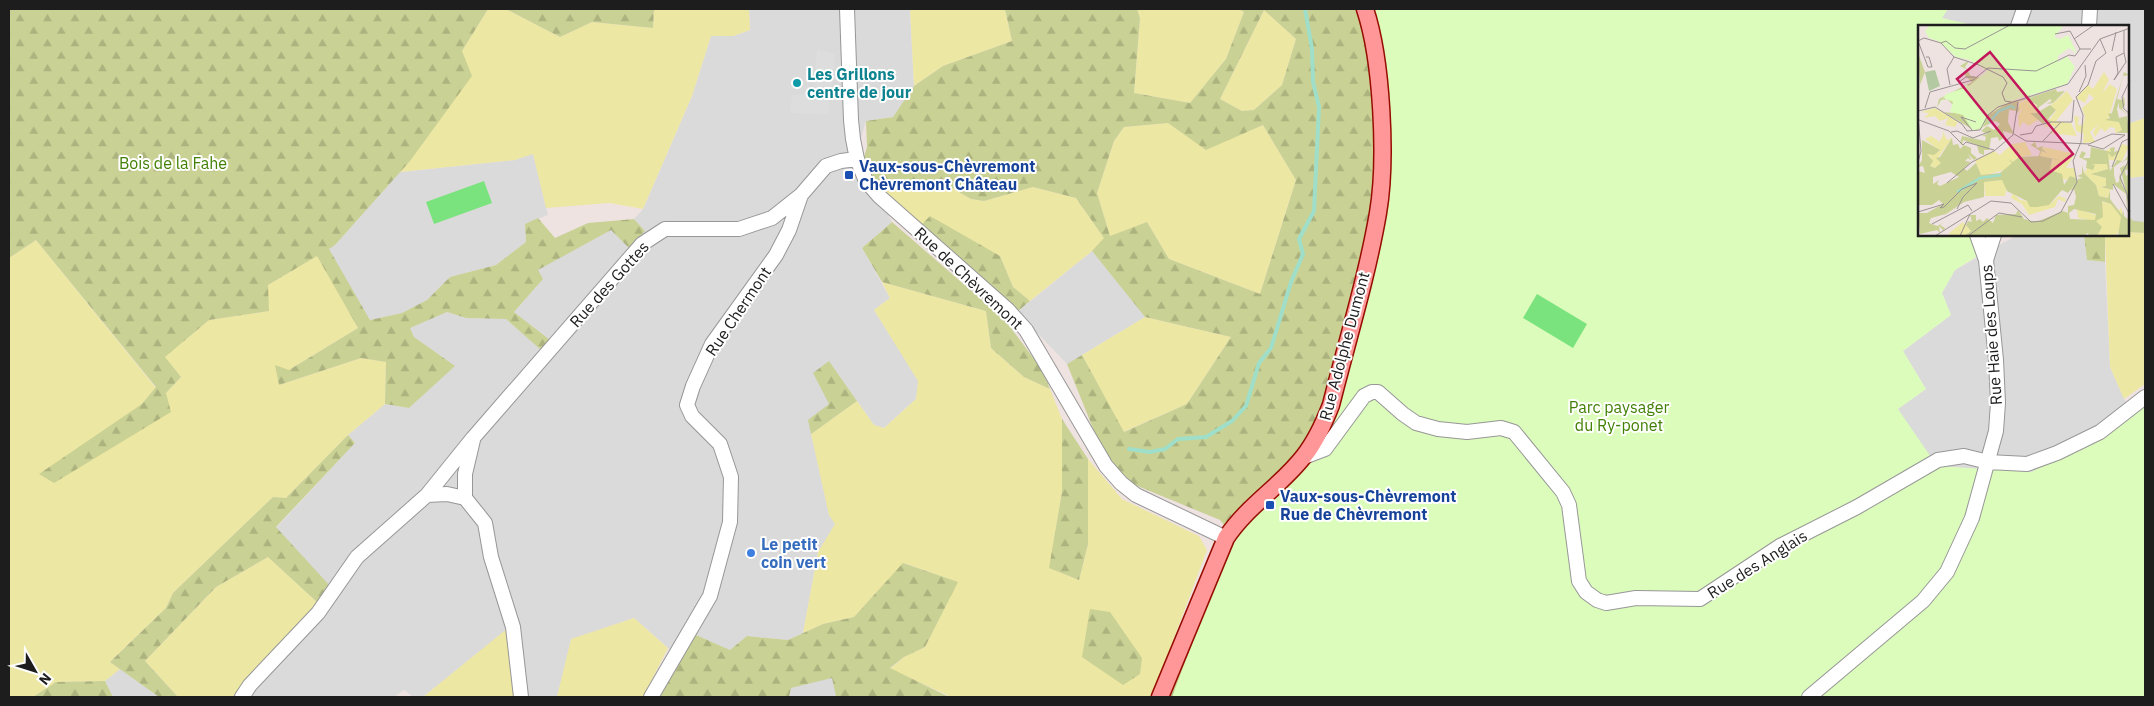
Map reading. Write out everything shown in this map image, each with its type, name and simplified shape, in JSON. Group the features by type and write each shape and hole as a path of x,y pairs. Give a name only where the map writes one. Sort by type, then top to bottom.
{"main road":[{"name":"Rue Adolphe Dumont","path":"1160,697 1226,538 1237,522 1253,505 1304,457 1318,435 1330,405 1378,210 1382,145 1379,85 1370,22 1366,9"}],"street":[{"name":"Rue de Chèvremont","path":"847,9 851,120 857,159 866,181 879,196 1008,310 1026,330 1106,466 1121,483 1136,494 1226,538"},
{"path":"2018,25 2024,9"},
{"path":"2089,25 2090,9"},
{"name":"Rue des Gottes","path":"242,697 250,685 318,613 357,557 426,495 473,438 642,244 665,229 738,229 772,218 801,195 826,166 841,161 857,159"},
{"name":"Rue Chermont","path":"651,697 710,596 730,522 731,477 720,444 692,416 687,405 693,386 712,344 776,255 789,230 801,195"},
{"name":"Rue Haie des Loups","path":"1809,697 1923,601 1947,572 1972,518 1996,430 1998,404 1996,360 1986,260 1977,236"},
{"path":"1986,260 1994,236"},
{"name":"Rue des Anglais","path":"1304,457 1325,449 1364,396 1372,392 1378,392 1416,423 1438,429 1467,432 1501,428 1514,432 1563,492 1569,506 1579,581 1586,592 1597,600 1606,603 1636,598 1700,599 1780,546 1857,507 1938,460 1964,456 1988,462"},
{"path":"1988,462 2027,464 2057,453 2100,432 2145,397"},
{"name":"Rue des Gottes","path":"465,498 465,474 473,438"},
{"path":"426,495 447,494 465,498 485,524 491,558 513,627 521,697"}],"shaded area":[{"path":"488,9 506,9 560,37 592,22 653,28 654,9 749,9 750,30 733,36 711,36 692,96 643,209 609,203 546,208 533,154 515,160 400,172 410,161 462,51"},
{"path":"749,9 910,9 914,86 893,117 866,121 856,155 892,222 862,248 890,298 874,310 919,381 916,399 884,428 874,425 829,361 829,404 836,524 818,552 803,633 788,640 747,636 730,650 696,635 677,656 634,618 572,639 557,697 517,697 508,629 423,697 413,697 404,690 394,697 232,697 318,603 276,528 355,443 348,435 385,404 409,408 454,366 414,337 409,328 447,312 466,318 506,319 541,349 550,340 514,312 543,279 537,270 611,230 645,231 634,219 643,209 692,96 711,36 733,36 750,30"},
{"path":"910,9 1005,9 1012,41 943,66 914,86"},
{"path":"1137,9 1239,9 1244,12 1226,59 1190,103 1134,93 1140,18"},
{"path":"1948,9 2145,9 2145,118 2129,124 2129,25 1972,25 1941,18"},
{"path":"1264,10 1296,39 1282,85 1254,110 1242,111 1220,99"},
{"path":"817,49 835,54 828,115 790,113 792,95 814,92"},
{"path":"2145,118 2145,176 2129,178 2129,124"},
{"path":"1168,123 1206,149 1263,125 1296,180 1260,294 1169,259 1147,222 1110,237 1097,193 1114,141 1124,127"},
{"path":"533,153 548,215 525,224 526,242 496,265 450,277 427,300 402,313 370,320 328,249 335,245 400,172 515,160"},
{"path":"2145,176 2145,222 2133,221 2129,216 2129,178"},
{"path":"940,181 971,199 984,201 1033,187 1076,198 1105,239 1030,301 1013,287 1000,256 921,225 881,190"},
{"path":"2129,232 2145,233 2145,384 2124,399 2110,367 2105,236 2129,236"},
{"path":"2015,236 2084,236 2087,260 2105,262 2110,367 2129,409 2145,510 1926,462 1898,409 1926,389 1903,351 1951,315 1942,293 1955,270"},
{"path":"36,240 156,388 142,404 166,393 181,377 164,357 209,320 268,311 268,285 318,255 358,328 289,370 279,385 361,358 386,362 385,404 348,435 286,498 273,497 173,593 166,608 110,662 120,669 105,681 56,682 33,697 9,697 9,258"},
{"path":"1092,251 1145,317 1067,364 1017,312"},
{"path":"882,282 986,311 991,348 1024,377 1050,389 1062,419 1062,492 1050,568 1079,580 1088,544 1088,459 1122,499 1199,536 1207,550 1152,697 949,697 890,669 904,657 925,647 957,582 904,563 854,617 823,624 803,633 818,552 835,524 829,515 811,434 857,401 874,425 884,428 916,399 918,381 874,310 890,298"},
{"path":"1145,317 1231,337 1187,404 1123,432 1082,355"},
{"path":"268,557 318,603 232,697 178,697 145,661 216,587"},
{"path":"634,618 668,648 643,697 557,697 571,639"},
{"path":"508,628 517,697 423,697"},
{"path":"120,669 159,697 113,697 105,681"},
{"path":"832,677 836,697 789,697 791,688"}],"green space":[{"name":"Bois de la Fahe","path":"9,9 488,9 462,51 472,76 410,161 335,245 329,249 370,320 402,313 427,300 450,277 496,265 526,242 525,224 538,218 555,238 588,223 634,219 645,231 629,248 611,230 538,270 543,279 514,312 550,340 541,350 506,319 466,318 447,312 410,328 414,337 455,366 409,408 385,404 386,362 361,358 279,385 275,365 289,370 358,328 317,256 268,285 269,311 209,320 165,357 181,377 166,393 171,412 54,483 39,474 142,404 156,387 36,240 9,258"},
{"path":"506,9 654,9 653,28 592,22 560,37"},
{"path":"1005,9 1137,9 1140,18 1134,93 1190,103 1226,59 1244,12 1239,9 1548,9 1183,697 1170,697 1228,540 1232,535 1220,520 1135,485 1117,468 1101,448 1067,364 1082,355 1124,432 1187,404 1231,337 1145,317 1092,251 1104,238 1076,198 1033,187 984,201 971,199 940,181 881,190 863,160 867,147 866,121 893,117 914,86 943,66 1012,41","holes":["1264,10 1296,39 1282,85 1254,110 1242,111 1220,99","1168,123 1206,150 1263,125 1296,180 1260,294 1169,259 1147,222 1110,236 1097,193 1114,141 1124,127"]},
{"name":"Parc paysager du Ry-ponet","path":"1367,9 1948,9 1942,18 1972,25 1918,25 1918,236 1972,236 1976,257 1955,270 1942,293 1951,315 1903,351 1926,389 1898,409 1937,466 2031,472 2061,457 2145,404 2145,697 1172,697 1230,543 1311,459 1328,418 1389,205 1369,11"},
{"path":"484,181 492,203 434,224 426,202"},
{"path":"930,216 1000,256 1013,287 1030,301 1017,312 921,225"},
{"path":"2129,216 2133,221 2145,222 2145,233 2129,232"},
{"path":"892,222 1005,320 1043,371 1050,389 1024,377 991,348 986,311 882,282 862,248"},
{"path":"2084,236 2105,236 2105,262 2087,260"},
{"path":"1537,294 1587,324 1573,348 1523,318"},
{"path":"829,361 857,401 811,434 808,420 829,404 813,373"},
{"path":"1062,419 1088,459 1088,544 1079,580 1049,568 1062,492"},
{"path":"348,435 355,443 276,527 331,587 318,603 268,557 216,587 145,661 177,696 159,697 110,662 166,608 173,593 273,497 286,498"},
{"path":"903,563 958,582 925,647 904,657 890,668 949,697 836,697 832,678 791,688 789,697 654,697 677,656 696,635 730,650 747,636 788,640 823,624 854,617"},
{"path":"1090,609 1110,612 1142,658 1140,674 1123,685 1082,657"},
{"path":"105,681 113,697 33,697 56,682"}],"waterway":[{"path":"1129,449 1150,452 1165,449 1178,439 1206,437 1232,421 1246,406 1259,363 1271,348 1291,282 1303,254 1299,239 1314,211 1319,107 1313,82 1312,49 1305,9"}],"place":[{"name":"Les Grillons centre de jour","path":"797,83"},
{"name":"Vaux-sous-Chèvremont Chèvremont Château","path":"849,175"},
{"name":"Vaux-sous-Chèvremont Rue de Chèvremont","path":"1270,505"},
{"name":"Le petit coin vert","path":"751,553"}]}
